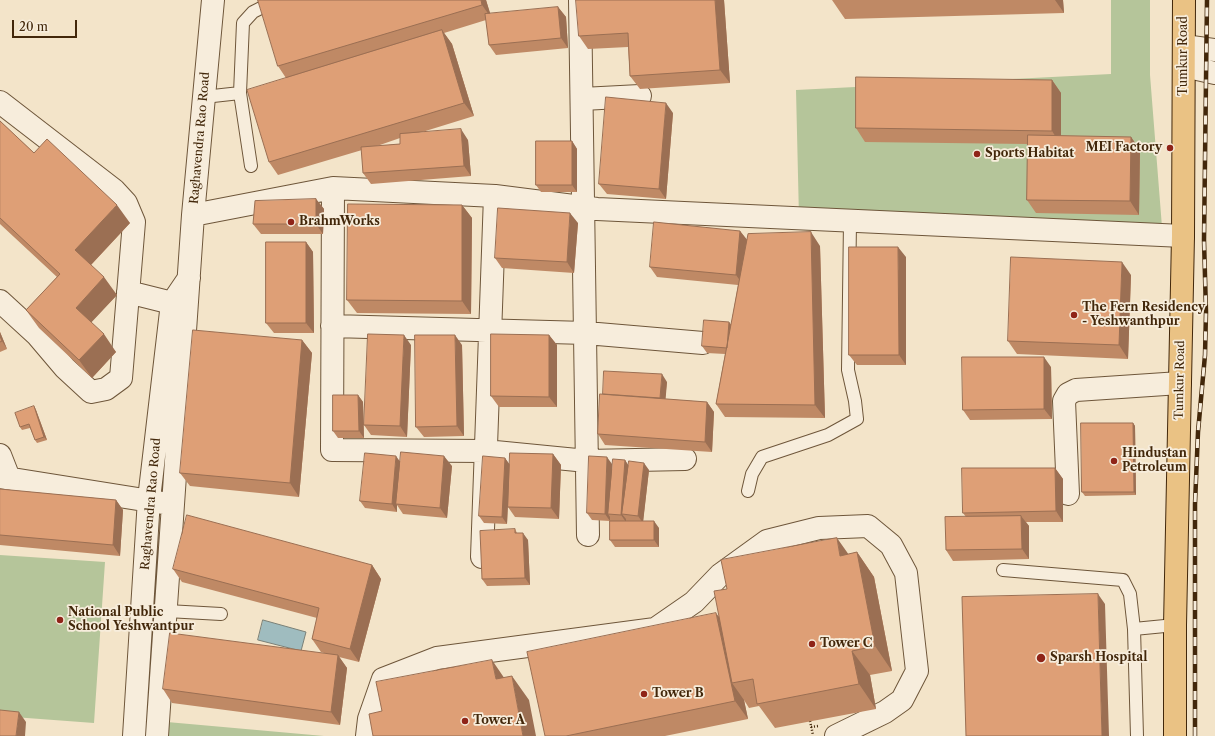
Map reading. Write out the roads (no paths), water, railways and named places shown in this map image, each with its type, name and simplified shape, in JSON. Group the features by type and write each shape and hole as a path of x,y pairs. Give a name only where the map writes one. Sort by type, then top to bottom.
{"highway":[{"name":"Tumkur Road","path":"1175,736 1175,625 1183,236 1184,0"}],"street":[{"name":"Raghavendra Rao Road","path":"157,736 167,611 193,215 213,0"},
{"path":"580,0 588,535"},
{"path":"1184,56 1215,50"},
{"path":"1184,56 1215,73"},
{"path":"582,99 640,96"},
{"path":"0,102 114,190 126,203 134,222 121,378 106,390 91,392 65,368 37,335 0,301"},
{"path":"193,215 333,188 495,196 584,208 850,222 1183,236"},
{"path":"333,188 332,450 485,450 587,461 685,459"},
{"path":"482,557 495,196"},
{"name":"Raghavendra Rao Road","path":"134,736 149,499 172,304 190,277"},
{"path":"128,292 172,304"},
{"path":"332,326 586,333 703,343"},
{"path":"1068,494 1064,401 1068,394 1076,390 1180,384"},
{"path":"0,455 5,478 149,499 174,505"},
{"path":"367,736 369,719 383,679 414,666 436,658 655,628 694,602 720,575 744,556 768,541 819,528 868,526 891,545 906,573 917,672 902,700 885,712 836,736"},
{"path":"774,552 876,533"}],"lane":[{"path":"251,166 240,93 243,23 252,12 277,0"},
{"path":"204,97 240,93"},
{"path":"748,491 752,474 762,457 828,435 857,419 855,401 848,370 850,222"},
{"path":"1003,570 1123,580 1130,594 1134,628 1138,736"},
{"path":"167,611 221,614"},
{"path":"1134,628 1175,625"}],"water":[{"path":"263,620 306,632 301,651 258,640"}],"railway":[{"path":"1195,736 1195,504 1198,432 1205,355 1206,312 1204,240 1207,0"}],"place":[{"name":"MEI Factory","path":"1170,148"},
{"name":"Sports Habitat","path":"977,154"},
{"name":"BrahmWorks","path":"291,222"},
{"name":"The Fern Residency - Yeshwanthpur","path":"1074,315"},
{"name":"Hindustan Petroleum","path":"1114,461"},
{"name":"National Public School Yeshwantpur","path":"60,620"},
{"name":"Tower C","path":"812,644"},
{"name":"Sparsh Hospital","path":"1041,658"},
{"name":"Tower B","path":"644,694"},
{"name":"Tower A","path":"465,721"}]}
